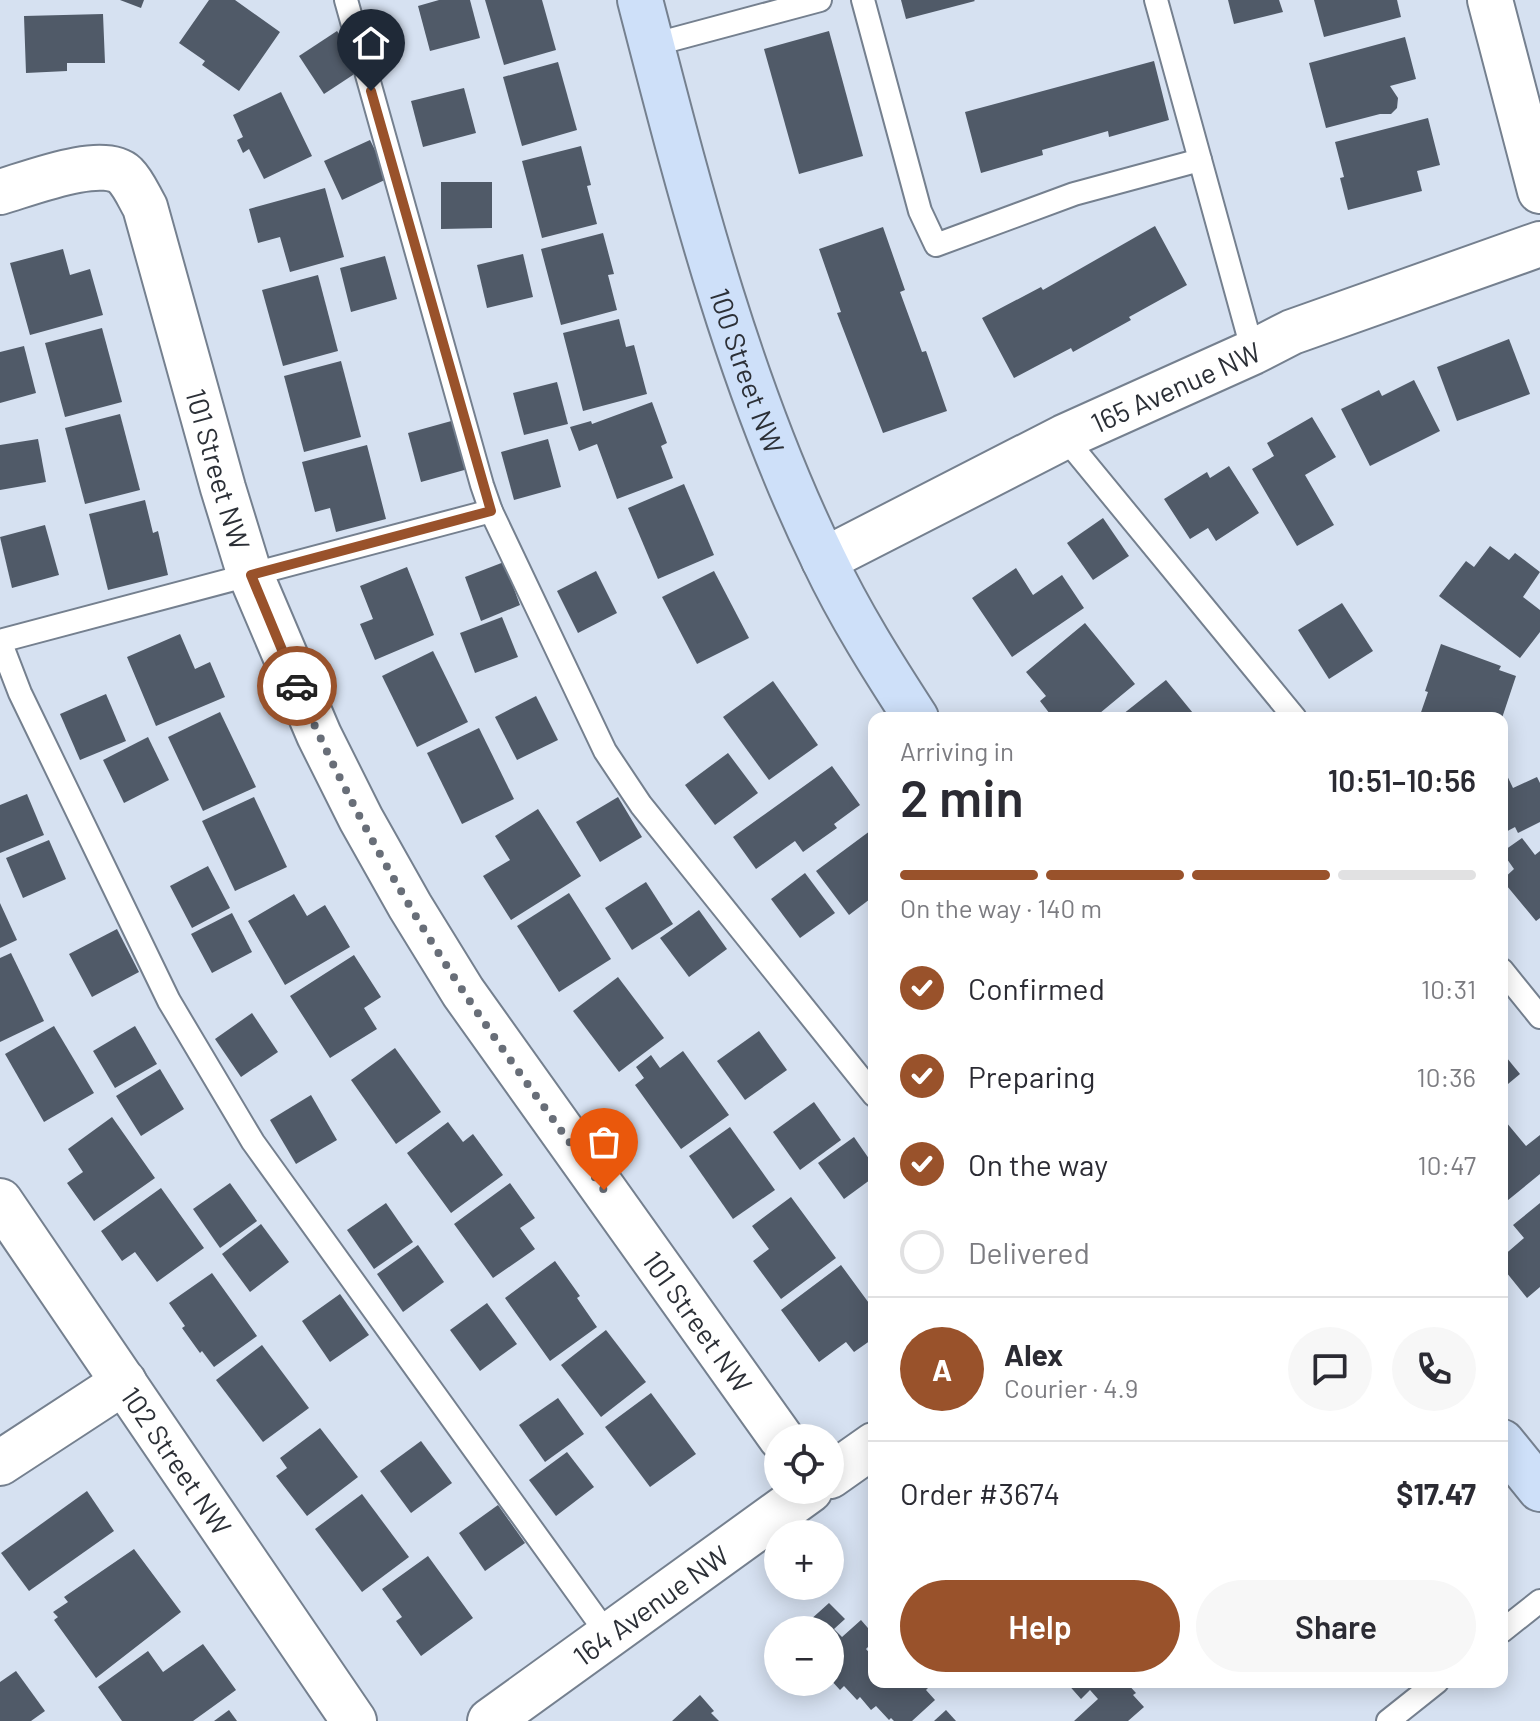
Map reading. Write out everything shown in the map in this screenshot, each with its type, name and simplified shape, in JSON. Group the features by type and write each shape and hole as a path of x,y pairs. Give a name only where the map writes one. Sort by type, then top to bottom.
{"street":[{"name":"100 Street NW","path":"640,0 720,286 749,375 824,560 871,647 912,712"},
{"path":"1490,0 1540,191"},
{"name":"101 Street NW","path":"0,192 99,166 124,174 145,207 223,488 251,575 319,735 361,819 463,992 771,1424"},
{"name":"165 Avenue NW","path":"824,560 1064,437 1292,332 1540,244"},
{"name":"102 Street NW","path":"0,1201 354,1721"},
{"path":"0,1463 124,1382"},
{"path":"844,1466 868,1449"},
{"path":"1508,1449 1540,1489"},
{"name":"164 Avenue NW","path":"490,1721 790,1504"}],"lane":[{"path":"346,0 491,511 605,751 641,805 868,1088"},
{"path":"652,45 820,0"},
{"path":"863,0 920,211 936,245 1074,194 1200,160"},
{"path":"1156,0 1253,352"},
{"path":"1064,437 1290,712"},
{"path":"491,511 0,641 20,693 108,875 169,1001 207,1069 253,1142 608,1635"},
{"path":"1508,977 1540,1017"},
{"path":"1508,1626 1540,1601"},
{"path":"1388,1721 1429,1688"}],"building":[{"path":"120,0 144,0 141,8"},
{"path":"209,0 235,0 280,32 239,91 202,65 205,61 179,43"},
{"path":"439,0 470,0 480,38 430,51 418,6"},
{"path":"485,0 542,0 556,50 504,65"},
{"path":"901,0 974,0 975,1 906,19"},
{"path":"1228,0 1279,0 1283,12 1234,24"},
{"path":"1314,0 1397,0 1401,17 1324,37"},
{"path":"103,14 105,63 67,63 67,71 26,73 24,16"},
{"path":"337,31 362,69 324,94 299,56"},
{"path":"829,31 863,156 799,174 764,49"},
{"path":"1405,37 1416,79 1390,86 1398,98 1397,108 1391,114 1326,128 1309,63"},
{"path":"1154,61 1169,120 1109,137 1108,131 1042,150 1043,155 981,173 965,112"},
{"path":"558,62 577,130 522,146 503,77"},
{"path":"464,88 476,133 423,147 411,101"},
{"path":"281,92 312,156 264,179 249,149 243,153 237,140 243,137 233,115"},
{"path":"1428,118 1440,165 1417,171 1422,191 1348,210 1335,142"},
{"path":"370,140 389,178 342,200 324,161"},
{"path":"581,146 597,224 542,238 522,161"},
{"path":"441,182 492,182 492,228 441,229"},
{"path":"325,188 344,257 290,272 280,237 258,243 249,209"},
{"path":"1155,226 1187,285 1073,352 1071,348 1014,378 982,318 1041,287 1043,290"},
{"path":"883,227 905,290 900,292 922,352 926,351 947,411 883,433 837,313 841,312 819,249"},
{"path":"603,233 614,274 608,275 617,310 561,325 541,249"},
{"path":"63,249 70,275 90,269 103,315 30,335 10,263"},
{"path":"523,254 533,297 487,308 477,265"},
{"path":"385,256 397,299 351,312 340,268"},
{"path":"318,275 338,351 283,366 262,290"},
{"path":"619,319 626,347 634,345 647,394 583,411 563,333"},
{"path":"102,328 122,402 65,417 45,343"},
{"path":"1509,339 1530,394 1457,421 1437,367"},
{"path":"24,346 36,393 0,403 0,352"},
{"path":"341,361 361,437 304,452 284,376"},
{"path":"1414,380 1440,431 1370,466 1341,409 1379,390 1382,396"},
{"path":"557,382 568,424 524,435 513,393"},
{"path":"652,402 667,443 661,446 673,478 617,499 597,444 579,451 570,427 591,421 592,424"},
{"path":"120,414 140,490 85,504 65,428"},
{"path":"1312,417 1336,457 1305,475 1334,525 1297,546 1252,469 1274,456 1267,443"},
{"path":"455,420 468,469 421,482 408,433"},
{"path":"38,439 46,482 0,490 0,445"},
{"path":"548,439 561,487 514,500 501,452"},
{"path":"367,445 386,519 336,532 330,508 315,512 302,462"},
{"path":"1229,466 1259,513 1216,541 1208,528 1190,539 1164,499 1207,472 1210,478"},
{"path":"684,484 714,555 658,579 628,508"},
{"path":"145,500 153,533 158,531 168,575 108,590 89,514"},
{"path":"1103,518 1129,556 1093,580 1067,543"},
{"path":"45,525 59,575 12,588 0,537"},
{"path":"1490,546 1509,560 1515,553 1540,572 1523,597 1540,610 1540,632 1520,658 1439,596 1466,561 1474,567"},
{"path":"504,562 520,605 481,621 465,577"},
{"path":"407,567 434,635 375,660 360,624 373,619 360,586"},
{"path":"1016,568 1033,595 1062,575 1084,608 1012,657 972,598"},
{"path":"596,571 617,613 578,633 557,591"},
{"path":"714,571 749,638 697,664 662,597"},
{"path":"1342,603 1373,651 1329,679 1298,630"},
{"path":"502,617 518,657 475,673 460,633"},
{"path":"1085,623 1135,684 1101,712 1048,712 1040,701 1046,696 1026,672"},
{"path":"180,634 195,669 210,662 225,697 156,726 127,657"},
{"path":"1441,644 1501,666 1499,670 1516,676 1504,712 1421,712 1428,692 1425,691"},
{"path":"433,651 468,722 417,747 382,676"},
{"path":"1166,680 1192,712 1126,712"},
{"path":"773,681 818,745 769,780 723,717"},
{"path":"106,694 126,741 80,760 60,714"},
{"path":"536,696 558,740 517,760 495,717"},
{"path":"220,712 256,787 203,811 168,737"},
{"path":"479,728 514,799 462,824 427,753"},
{"path":"148,737 169,780 124,803 103,760"},
{"path":"728,753 758,793 715,825 685,785"},
{"path":"832,766 860,805 834,824 837,828 803,852 795,841 756,869 733,837"},
{"path":"1537,777 1540,783 1540,822 1518,833 1515,827 1508,831 1508,778 1513,788"},
{"path":"27,794 44,835 0,853 0,805"},
{"path":"254,797 287,867 235,891 202,821"},
{"path":"618,797 642,837 600,862 576,822"},
{"path":"538,809 581,876 511,920 483,876 510,860 495,836"},
{"path":"868,832 868,901 849,915 816,871"},
{"path":"1522,838 1535,855 1540,851 1540,918 1536,921 1508,887 1508,874 1514,869 1508,860 1508,848"},
{"path":"49,840 66,879 23,898 6,858"},
{"path":"208,866 230,908 192,928 170,886"},
{"path":"805,873 835,913 800,938 771,899"},
{"path":"646,882 673,924 632,950 605,908"},
{"path":"569,893 611,959 559,992 517,926"},
{"path":"294,894 307,916 325,905 350,947 285,985 248,921"},
{"path":"0,903 17,940 0,948"},
{"path":"699,910 727,949 689,977 660,938"},
{"path":"232,913 252,952 212,973 191,934"},
{"path":"117,929 139,972 92,997 69,954"},
{"path":"11,953 44,1021 0,1042 0,958"},
{"path":"354,955 381,997 364,1008 377,1029 330,1058 290,996"},
{"path":"618,977 664,1038 619,1072 573,1011"},
{"path":"252,1013 278,1052 241,1077 215,1039"},
{"path":"54,1026 94,1093 44,1122 5,1054"},
{"path":"135,1026 157,1064 115,1088 93,1051"},
{"path":"759,1031 787,1070 745,1100 717,1061"},
{"path":"395,1048 441,1112 396,1144 351,1080"},
{"path":"683,1051 729,1115 681,1149 635,1085 644,1078 636,1067 651,1055 660,1068"},
{"path":"1508,1059 1520,1074 1508,1084"},
{"path":"160,1069 184,1109 141,1136 116,1096"},
{"path":"311,1095 337,1140 296,1164 270,1120"},
{"path":"814,1102 841,1140 800,1170 773,1132"},
{"path":"112,1117 155,1178 94,1221 67,1183 83,1172 68,1149"},
{"path":"448,1122 463,1142 473,1134 503,1175 451,1213 407,1153"},
{"path":"1508,1124 1526,1146 1540,1135 1540,1174 1508,1200"},
{"path":"730,1127 775,1190 733,1219 689,1156"},
{"path":"854,1137 868,1157 868,1181 844,1199 818,1163"},
{"path":"230,1183 257,1221 220,1248 193,1209"},
{"path":"510,1183 535,1218 520,1228 535,1249 493,1278 454,1224"},
{"path":"161,1188 204,1248 157,1282 135,1252 122,1261 101,1231"},
{"path":"791,1197 836,1258 781,1299 753,1261 769,1249 752,1226"},
{"path":"386,1203 413,1242 374,1269 347,1230"},
{"path":"1540,1203 1540,1287 1527,1298 1508,1274 1508,1252 1524,1238 1513,1225"},
{"path":"261,1224 289,1262 250,1292 222,1254"},
{"path":"418,1245 444,1282 403,1312 377,1274"},
{"path":"555,1261 597,1327 550,1361 505,1298"},
{"path":"841,1265 868,1302 868,1342 854,1352 846,1342 819,1362 781,1310"},
{"path":"212,1273 257,1336 214,1367 182,1328 185,1326 169,1303"},
{"path":"340,1294 369,1335 330,1362 302,1321"},
{"path":"487,1303 517,1344 480,1371 450,1330"},
{"path":"606,1330 646,1382 601,1417 561,1365"},
{"path":"262,1345 309,1408 263,1442 216,1380"},
{"path":"651,1393 696,1454 650,1487 605,1427"},
{"path":"558,1398 584,1434 545,1462 519,1425"},
{"path":"320,1428 358,1477 307,1516 276,1476 287,1468 280,1458"},
{"path":"421,1441 452,1483 411,1513 380,1471"},
{"path":"567,1452 594,1487 556,1516 529,1480"},
{"path":"87,1491 114,1531 29,1591 1,1553"},
{"path":"362,1494 409,1557 362,1592 315,1529"},
{"path":"498,1505 525,1543 485,1571 459,1533"},
{"path":"134,1549 181,1612 96,1678 54,1620 58,1617 53,1612 68,1602 64,1597"},
{"path":"428,1556 473,1618 421,1656 396,1621 402,1617 382,1589"},
{"path":"829,1603 842,1616 815,1616"},
{"path":"861,1620 868,1628 868,1688 928,1688 926,1690 935,1700 912,1721 894,1721 889,1720 876,1706 871,1710 860,1697 857,1700 844,1686 844,1635"},
{"path":"203,1644 236,1690 193,1721 122,1721 98,1687 148,1651 163,1672"},
{"path":"16,1671 45,1711 31,1721 0,1721 0,1682"},
{"path":"1071,1688 1131,1688 1136,1693 1133,1695 1144,1707 1128,1721 1074,1721 1098,1699 1090,1690 1081,1699"},
{"path":"700,1695 719,1721 672,1721"},
{"path":"229,1710 237,1721 214,1721"},
{"path":"946,1710 956,1721 934,1721"}],"way so far":[{"path":"297,686 361,819 410,906 463,992 604,1190"}],"route":[{"path":"297,686 251,575 491,511 371,91"}]}
